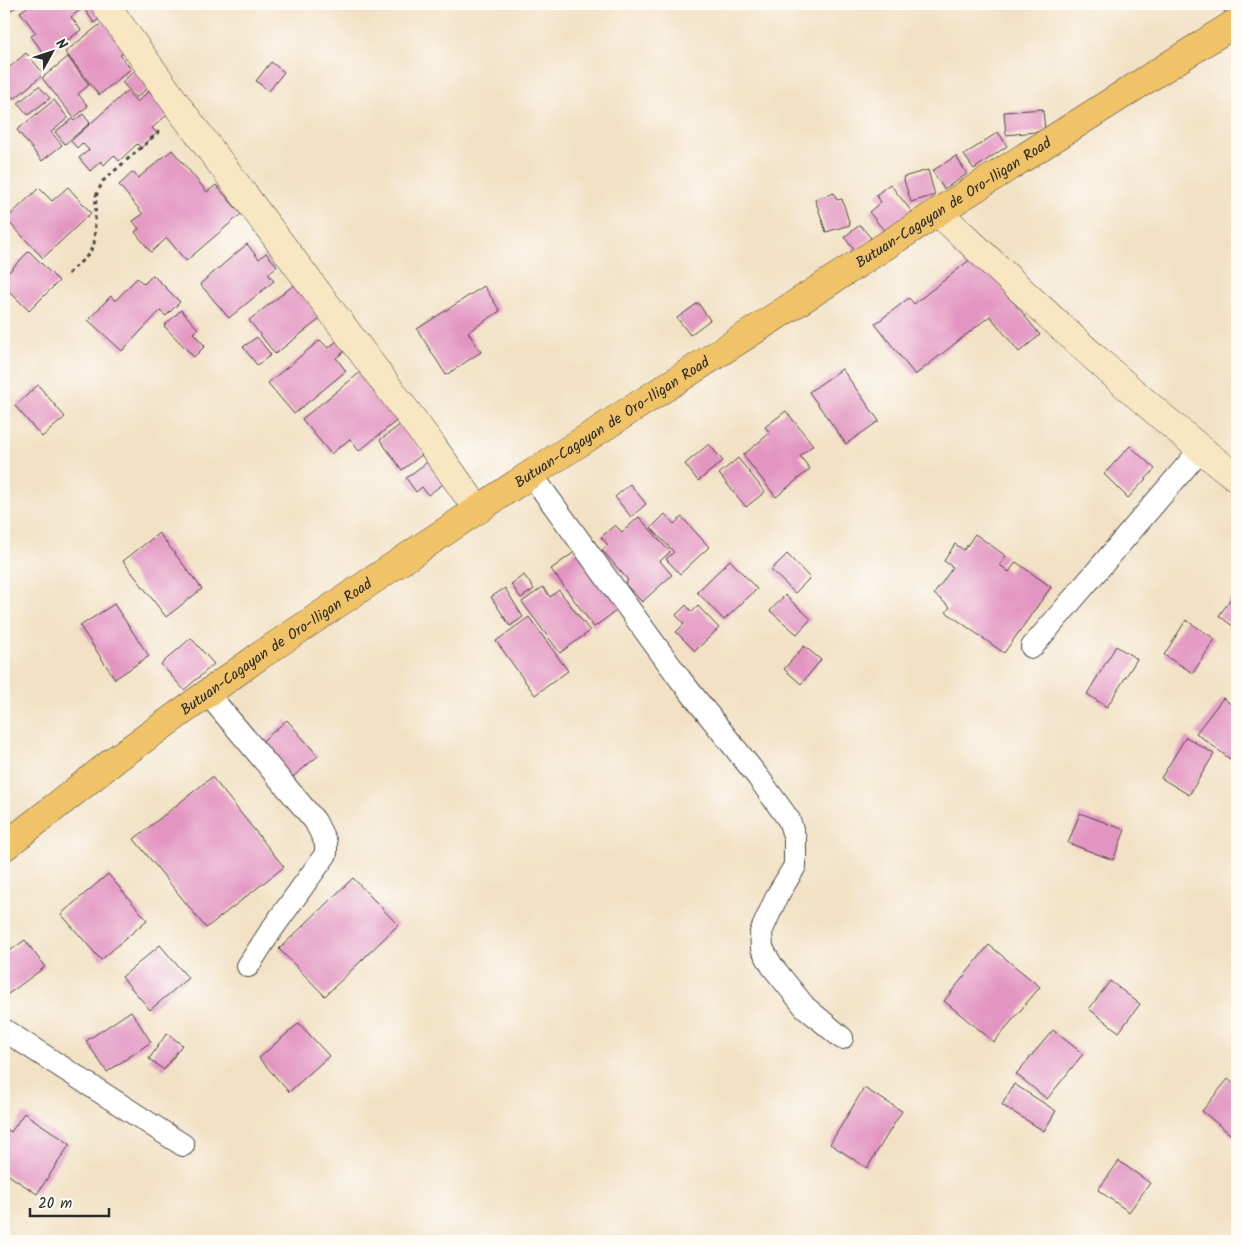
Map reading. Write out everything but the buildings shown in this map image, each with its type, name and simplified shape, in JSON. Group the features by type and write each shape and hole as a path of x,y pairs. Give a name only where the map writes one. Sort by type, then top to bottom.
{"highway":[{"name":"Butuan-Cagayan de Oro-Iligan Road","path":"4,847 116,759 207,693 531,474 1237,22"}],"street":[{"path":"105,4 182,112 426,436 478,510"},
{"path":"938,212 1063,329 1237,478"},
{"path":"1032,647 1201,449"},
{"path":"531,474 680,679 758,777 789,820 795,839 795,866 777,896 761,932 762,948 772,966 805,1007 842,1038"},
{"path":"207,693 315,821 326,843 326,854 248,966"},
{"path":"4,1030 183,1145"}],"path":[{"path":"68,274 87,256 94,245 96,196 103,182 182,112"}]}
